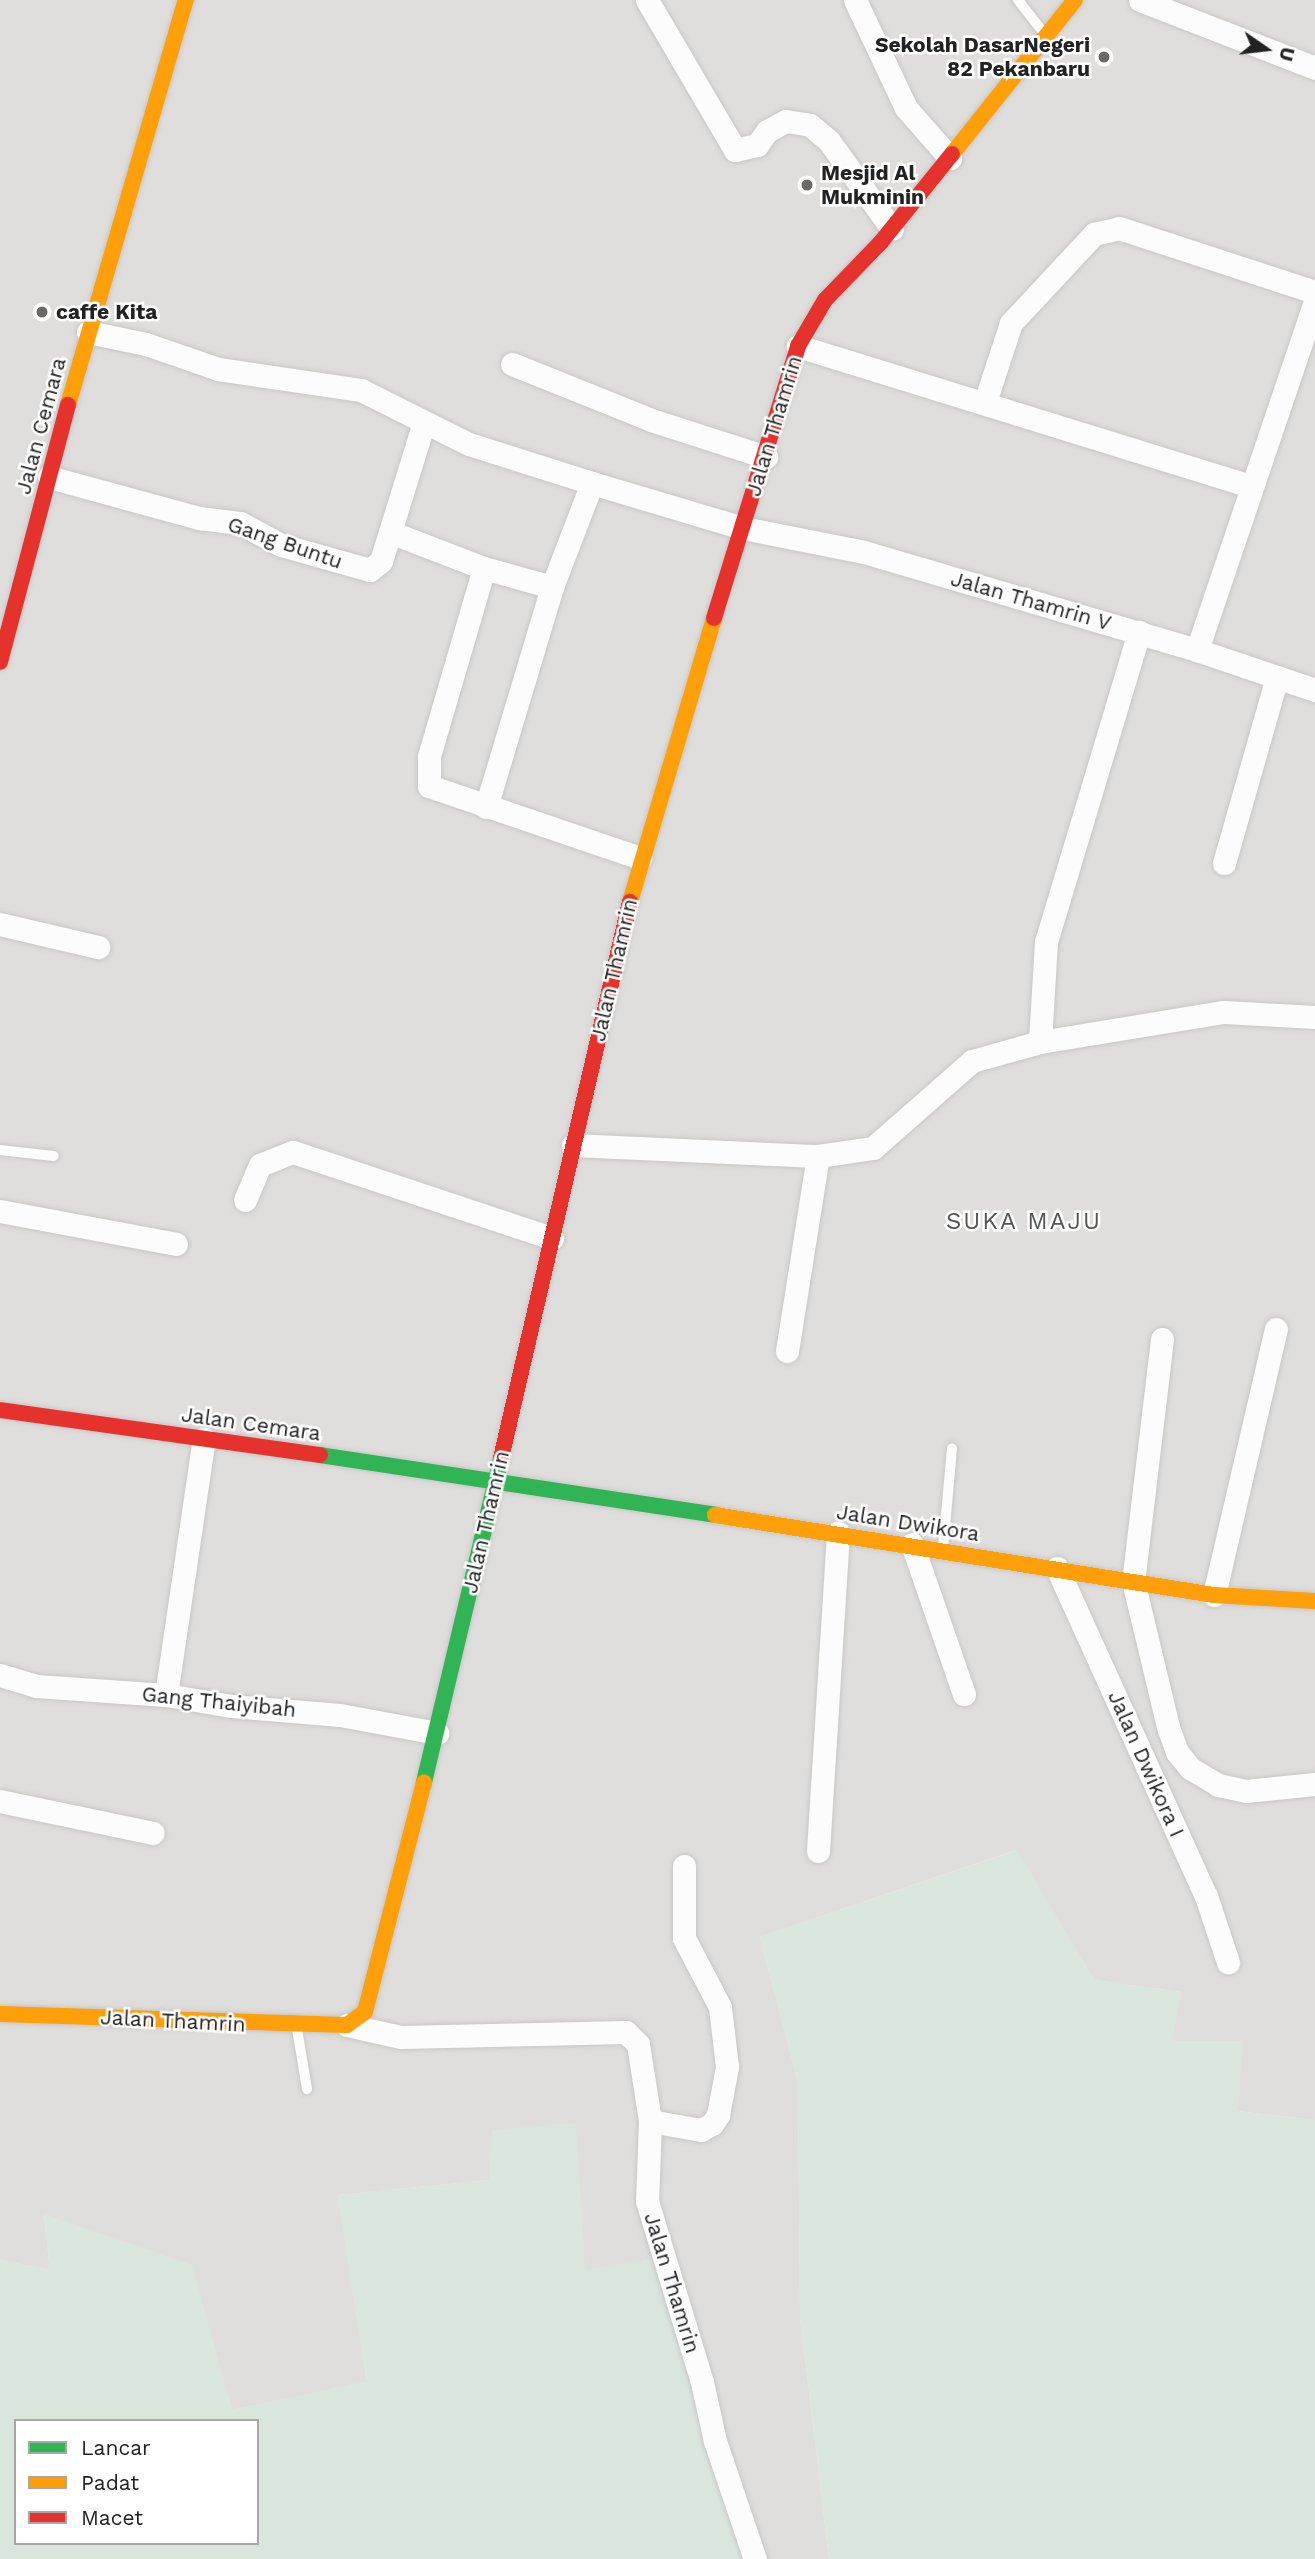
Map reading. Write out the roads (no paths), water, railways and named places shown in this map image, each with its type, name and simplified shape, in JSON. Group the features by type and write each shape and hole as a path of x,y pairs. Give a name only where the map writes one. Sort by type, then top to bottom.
{"street":[{"name":"Jalan Cemara","path":"0,662 20,556 49,477 88,332 186,0"},
{"path":"855,0 906,108 950,158"},
{"name":"Jalan Thamrin","path":"347,2025 365,2012 438,1733 640,858 766,457 798,346 825,300 892,229 1075,0"},
{"path":"1140,0 1315,68"},
{"path":"651,2 735,150 757,145 767,131 786,121 810,125 829,141 892,229"},
{"path":"985,402 1011,323 1094,234 1119,228 1315,292"},
{"path":"1197,650 1250,486 1314,311"},
{"name":"Jalan Thamrin V","path":"88,332 146,344 218,369 361,390 423,425 592,483 743,528 864,552 1139,632 1315,690"},
{"path":"798,346 1250,486"},
{"path":"512,364 651,420 766,457"},
{"name":"Gang Buntu","path":"49,477 199,518 240,523 281,545 370,570 381,561 423,425"},
{"path":"486,807 552,587 592,483"},
{"path":"390,532 484,568 552,587"},
{"path":"484,568 426,771 429,786 640,858"},
{"path":"1040,1042 1046,942 1139,632"},
{"path":"1224,863 1277,677"},
{"path":"0,923 99,947"},
{"path":"573,1145 818,1156 873,1147 972,1061 1040,1042 1224,1012 1315,1017"},
{"path":"245,1200 260,1165 293,1152 552,1238"},
{"path":"788,1351 818,1156"},
{"path":"0,1211 176,1244"},
{"path":"1214,1594 1276,1329"},
{"path":"1162,1339 1133,1581 1168,1727 1177,1752 1191,1768 1218,1785 1245,1791 1315,1784"},
{"name":"Jalan Cemara","path":"0,1410 496,1480"},
{"path":"166,1695 204,1439"},
{"name":"Jalan Dwikora","path":"496,1480 1214,1594 1315,1601"},
{"path":"818,1851 838,1533"},
{"path":"912,1544 964,1693"},
{"name":"Jalan Dwikora I","path":"1057,1569 1206,1896 1228,1962"},
{"name":"Gang Thaiyibah","path":"0,1675 36,1686 166,1695 232,1706 340,1715 438,1733"},
{"path":"0,1801 153,1833"},
{"path":"650,2121 701,2130 712,2124 718,2115 727,2067 720,2007 684,1938 684,1866"},
{"name":"Jalan Thamrin","path":"0,2014 296,2026 347,2025 401,2038 626,2032 638,2044 650,2121 647,2201 702,2382 715,2441 755,2559"}],"lane":[{"path":"1018,0 1046,35"},
{"path":"0,1150 54,1156"},
{"path":"943,1549 952,1448"},
{"path":"296,2026 307,2089"}],"place":[{"name":"Sekolah DasarNegeri 82 Pekanbaru","path":"1104,57"},
{"name":"Mesjid Al Mukminin","path":"807,185"},
{"name":"caffe Kita","path":"42,312"}],"district":[{"name":"SUKA MAJU","path":"1024,1222"}]}
